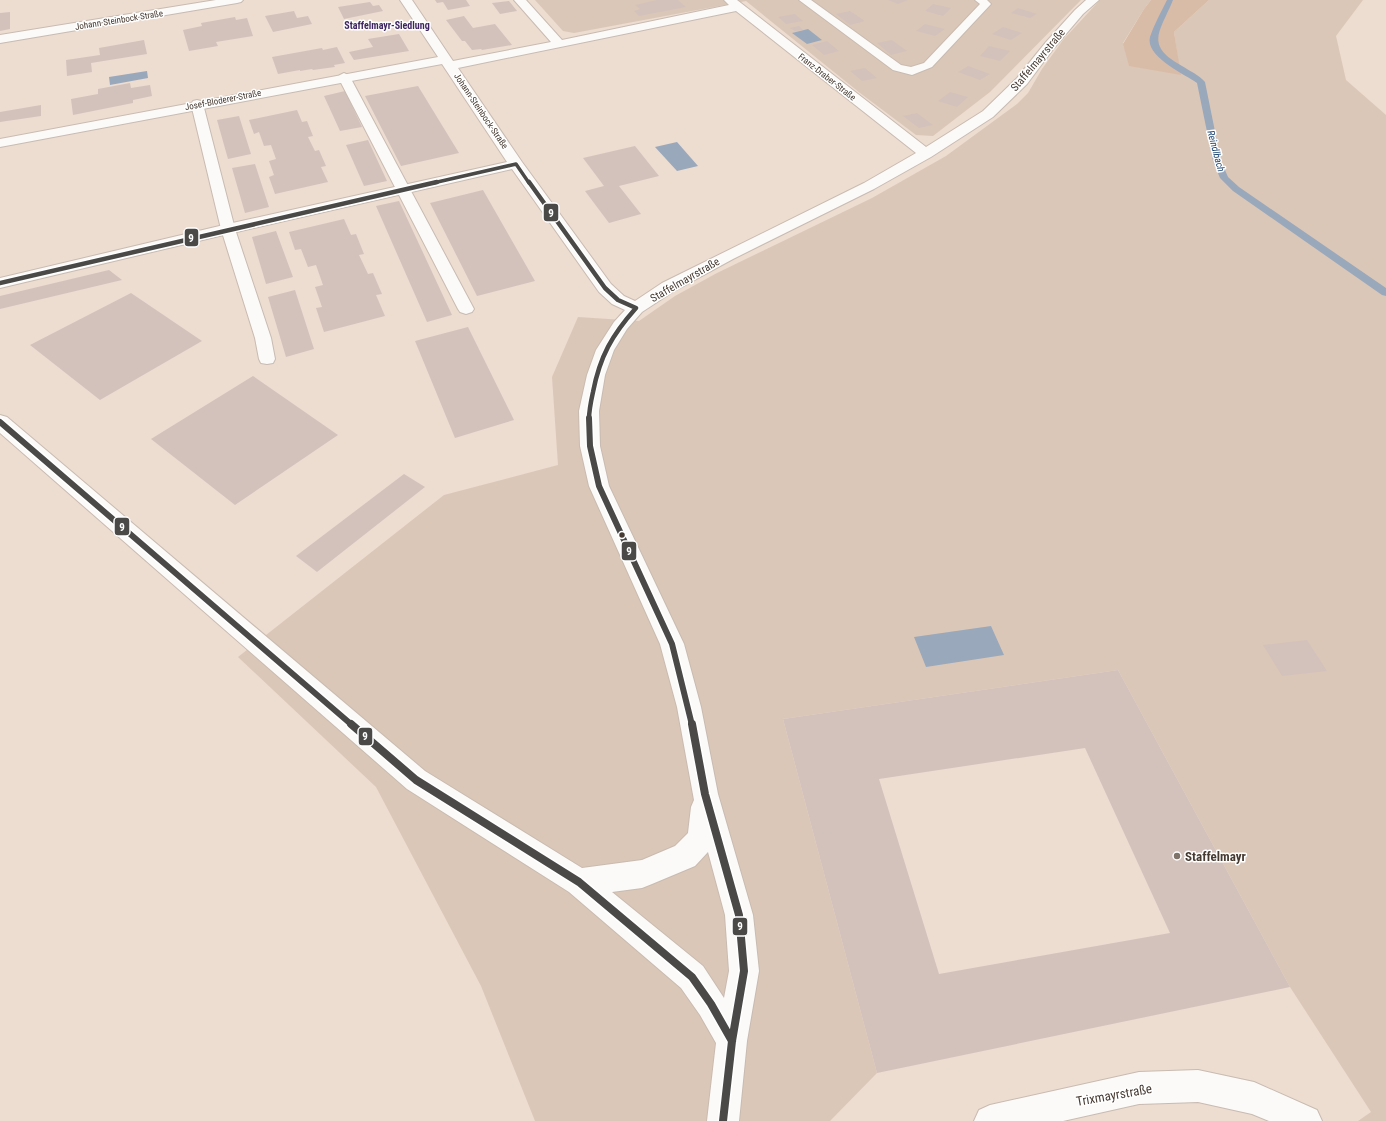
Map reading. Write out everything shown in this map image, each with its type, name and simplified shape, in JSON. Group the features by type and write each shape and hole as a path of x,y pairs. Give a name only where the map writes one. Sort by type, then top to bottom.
{"street":[{"name":"Johann-Steinbock-Straße","path":"0,40 184,4 237,0"},
{"name":"Johann-Steinbock-Straße","path":"406,0 516,164 605,288 618,300 636,308"},
{"path":"520,0 559,44"},
{"name":"Staffelmayrstraße","path":"727,1120 732,1041 744,971 739,915 705,794 689,707 672,644 599,486 590,446 589,411 596,375 605,350 620,326 636,308 674,284 727,256 869,186 926,154 988,114 1022,81 1050,45 1079,12 1093,0"},
{"name":"Josef-Bloderer-Straße","path":"0,142 344,77 559,44 734,3"},
{"name":"Franz-Draber-Straße","path":"734,3 926,154"},
{"path":"0,283 228,229 516,164"},
{"path":"0,422 416,780 579,882 692,977 711,1004 732,1041"},
{"path":"579,882 642,874 685,856 701,839 705,794"},
{"name":"Trixmayrstraße","path":"990,1121 1139,1088 1198,1086 1254,1098 1306,1121"}],"lane":[{"path":"804,0 897,68 912,71 928,65 933,60 986,4 980,0"},
{"path":"344,77 466,309"},
{"path":"197,104 228,229 263,338 267,359"}],"shaded area":[{"path":"535,0 1081,0 990,92 933,136 916,135 860,93 746,1 574,33 563,31"},
{"path":"1100,0 1151,0 1123,43 1180,74 1174,32 1209,0 1363,0 1336,36 1346,80 1386,115 1386,1121 1358,1121 1371,1112 1290,987 1118,670 783,719 877,1073 830,1121 535,1121 481,986 376,787 238,657 444,495 558,465 552,377 578,317 639,321 675,296 717,273 872,198 946,156 1017,104 1028,93 1042,69 1063,40"},
{"path":"1151,0 1209,0 1174,32 1181,75 1129,66 1123,44"}],"water":[{"path":"808,29 822,40 807,44 792,33"},
{"path":"147,71 148,78 110,85 109,77"},
{"path":"677,142 698,166 677,171 655,147"},
{"path":"991,626 1004,655 926,667 914,637"}],"building":[{"path":"435,0 466,0 470,6 448,10 443,2 437,3"},
{"path":"657,0 678,0 686,7 639,16 634,11 640,9 635,5"},
{"path":"888,0 908,0 898,4"},
{"path":"509,1 517,11 500,14 492,3"},
{"path":"370,2 373,6 379,5 383,11 344,19 338,7"},
{"path":"933,4 951,8 943,16 925,11"},
{"path":"1018,8 1037,14 1030,18 1011,13"},
{"path":"294,11 297,18 308,16 312,24 273,32 265,16"},
{"path":"850,11 865,21 850,25 836,14"},
{"path":"10,12 10,29 0,31 0,13"},
{"path":"795,14 803,21 786,24 778,17"},
{"path":"464,16 473,28 495,24 512,45 482,50 472,50 465,41 462,41 446,20"},
{"path":"235,17 236,20 247,18 253,36 216,42 218,46 189,51 183,30 202,26 201,23"},
{"path":"925,24 945,29 935,36 916,31"},
{"path":"799,26 803,30 795,31 790,28"},
{"path":"1003,27 1022,33 1011,40 992,34"},
{"path":"399,34 409,51 354,60 349,52 373,47 368,39"},
{"path":"144,40 147,54 91,63 92,72 67,76 66,60 100,55 99,48"},
{"path":"892,40 907,51 891,55 877,43"},
{"path":"827,41 839,51 824,55 812,45"},
{"path":"989,46 1010,51 1000,61 980,56"},
{"path":"337,47 345,63 334,65 335,67 300,70 278,74 272,57 322,48 323,50"},
{"path":"968,66 990,74 980,80 958,72"},
{"path":"865,68 877,78 862,81 850,71"},
{"path":"130,83 131,88 150,85 152,96 133,100 133,103 73,115 71,99 98,94 98,89"},
{"path":"418,86 459,153 401,166 365,96"},
{"path":"345,91 362,127 340,131 324,96"},
{"path":"950,92 968,97 957,107 938,101"},
{"path":"41,105 41,116 0,122 0,112"},
{"path":"297,110 302,122 307,121 313,136 308,137 315,151 319,150 326,166 321,167 328,182 275,194 269,177 274,175 269,161 276,159 271,145 264,146 259,132 254,134 249,120"},
{"path":"917,113 933,125 919,128 903,116"},
{"path":"239,116 251,154 228,159 217,120"},
{"path":"368,140 387,181 364,186 346,145"},
{"path":"635,146 659,176 619,186 641,214 609,223 585,191 604,186 583,158"},
{"path":"255,164 269,207 245,213 232,168"},
{"path":"483,190 535,281 477,296 430,203"},
{"path":"399,201 452,315 427,322 376,206"},
{"path":"344,219 351,235 356,234 364,254 359,255 368,274 373,273 382,294 376,295 385,316 324,332 316,308 322,307 315,287 323,285 316,265 308,267 301,249 295,250 289,232"},
{"path":"276,231 293,277 266,284 252,237"},
{"path":"109,270 122,280 0,309 0,296"},
{"path":"295,290 314,349 286,357 268,297"},
{"path":"131,293 202,341 100,400 30,345"},
{"path":"468,327 514,420 455,438 415,341"},
{"path":"253,376 338,435 235,505 151,439"},
{"path":"404,474 425,487 317,572 296,556"},
{"path":"1307,640 1327,671 1282,676 1263,645"},
{"name":"Staffelmayr","path":"1118,670 1290,987 877,1073 783,719","holes":["1085,748 1170,933 939,974 879,779"]}],"waterway":[{"name":"Reindlbach","path":"1170,0 1153,39 1155,47 1157,51 1172,64 1201,82 1217,161 1224,178 1236,189 1386,293"}],"transit line":[{"name":"9","path":"0,283 228,229 516,164 605,288 618,300 636,308 620,326 605,350 596,375 589,411 590,446 599,486 672,644 689,707 705,794 739,915 744,971 732,1041 723,1121"},
{"name":"9","path":"0,422 416,780 579,882 692,977 711,1004 732,1041"}],"place":[{"name":"Staffelmayr","path":"1177,856"}],"district":[{"name":"Staffelmayr-Siedlung","path":"387,25"}]}
